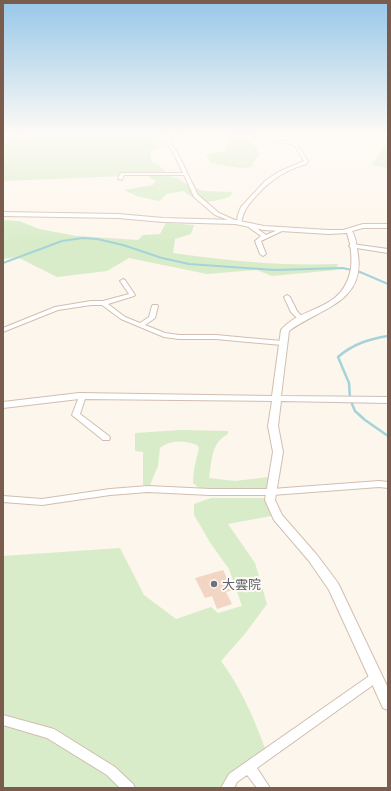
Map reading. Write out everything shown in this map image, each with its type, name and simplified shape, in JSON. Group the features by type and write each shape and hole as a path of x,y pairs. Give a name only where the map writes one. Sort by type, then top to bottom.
{"street":[{"path":"184,171 196,196 217,214 237,223"},
{"path":"237,223 243,208 267,182 285,171"},
{"path":"120,179 122,174 186,174"},
{"path":"3,214 107,216 237,223 282,230 338,232 368,225 388,226"},
{"path":"249,225 264,236"},
{"path":"263,254 258,241 264,236 282,230"},
{"path":"348,230 352,234 354,270 344,295 333,304 294,322 285,330 282,343 273,426 278,452 270,500 278,517 313,558 334,587 388,703"},
{"path":"352,246 388,251"},
{"path":"3,330 57,308 83,303 103,303 132,295 123,281"},
{"path":"287,297 294,312 301,319"},
{"path":"103,303 122,318 164,335 282,343"},
{"path":"140,325 152,318 154,306"},
{"path":"82,396 76,415 106,438"},
{"path":"3,405 82,396 388,400"},
{"path":"3,499 42,502 110,492 148,489 210,492 272,492 379,484 388,485"},
{"path":"228,788 233,778 376,677"},
{"path":"3,720 50,733 111,771 129,788"},
{"path":"249,767 264,788"}],"green space":[{"path":"3,171 165,171 171,177 177,178 188,185 203,191 233,192 229,197 216,201 205,202 195,199 184,191 167,194 159,201 137,196 124,190 153,185 156,181 146,175 3,181"},
{"path":"3,220 19,221 39,229 77,236 138,240 143,235 160,234 166,223 194,225 191,234 175,239 173,253 255,262 338,264 336,270 272,276 257,270 207,274 129,258 107,271 57,277 17,257 3,259"},
{"path":"181,430 228,431 228,434 218,442 215,447 209,478 235,481 269,477 266,492 200,489 193,483 194,469 199,448 197,445 187,442 168,443 160,448 158,466 150,485 143,485 143,452 135,451 135,433"},
{"path":"211,498 270,498 276,515 228,524 255,563 267,604 244,635 221,661 247,704 266,751 224,788 3,788 3,556 120,548 144,595 176,619 211,607 218,613 242,606 229,569 211,544 194,515 194,504"}],"building":[{"name":"大雲院","path":"223,570 233,590 226,592 232,604 217,609 212,596 205,598 195,578"}],"waterway":[{"path":"3,263 62,241 83,238 97,239 123,245 162,258 189,264 275,270 343,268 360,272 388,284"},
{"path":"388,336 362,343 349,349 338,357 349,383 350,399 355,411 388,436"}],"place":[{"name":"大雲院","path":"214,584"}]}
